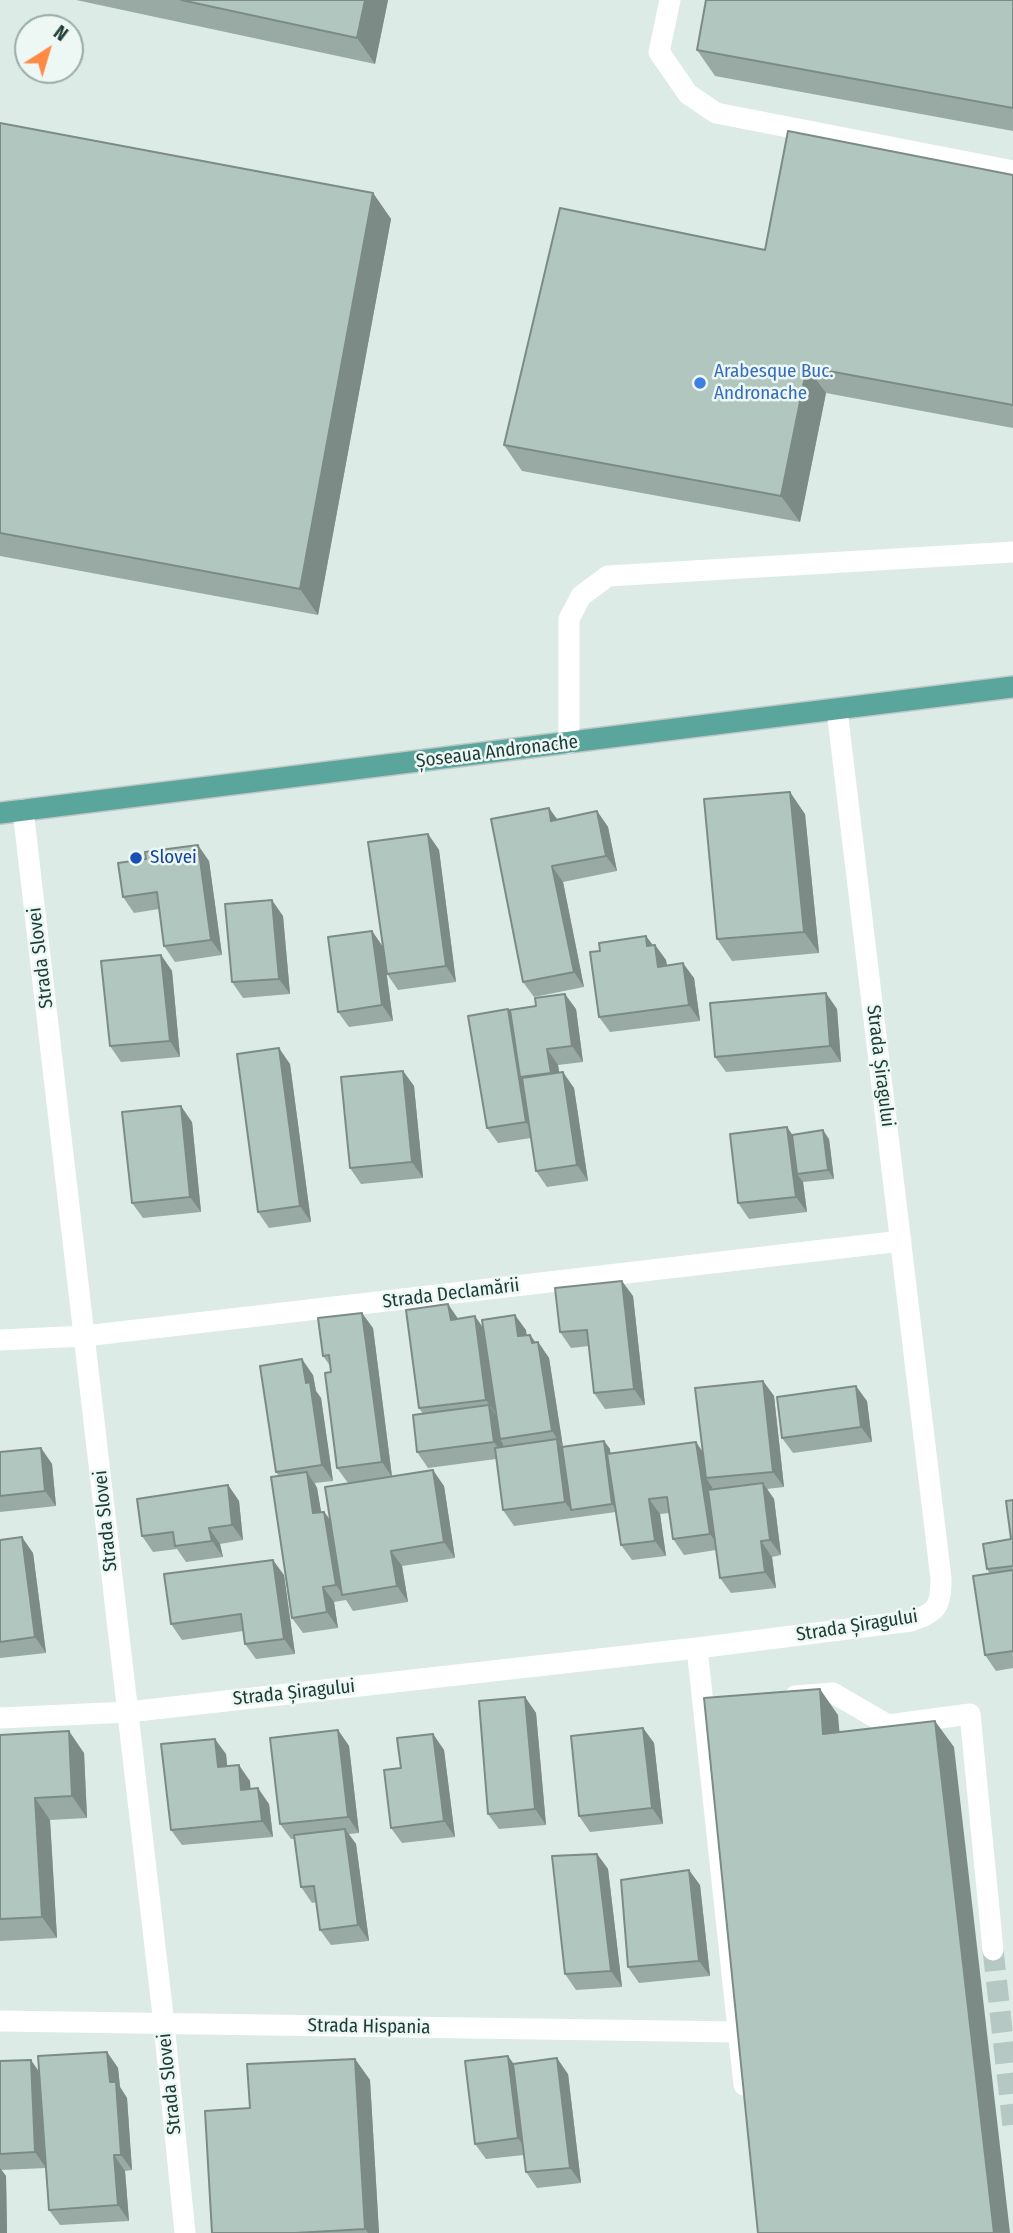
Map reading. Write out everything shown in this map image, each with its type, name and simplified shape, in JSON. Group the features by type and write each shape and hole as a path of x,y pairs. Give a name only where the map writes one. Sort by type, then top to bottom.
{"main road":[{"name":"Șoseaua Andronache","path":"0,813 1006,690"}],"street":[{"path":"670,0 659,52 688,94 716,113 1013,171"},
{"path":"569,743 569,619 581,596 608,576 1013,552"},
{"name":"Strada Șiragului","path":"0,1718 128,1712 697,1648 911,1622 936,1609 941,1595 941,1579 837,710"},
{"name":"Strada Slovei","path":"23,810 164,2024 185,2233"},
{"name":"Strada Declamării","path":"0,1340 85,1336 901,1241"},
{"path":"697,1648 745,2099"},
{"path":"780,1697 833,1693 888,1725 970,1714 993,1950"},
{"path":"702,1703 729,1701"},
{"name":"Strada Hispania","path":"0,2021 738,2032"}],"building":[{"path":"181,0 365,0 357,38"},
{"path":"706,0 1013,0 1013,108 697,50"},
{"path":"0,123 373,193 300,589 0,533"},
{"path":"788,131 1013,175 1013,405 807,367 781,496 504,445 560,208 765,250"},
{"path":"790,792 804,932 717,939 704,799"},
{"path":"549,808 551,821 597,811 606,856 552,866 574,972 523,982 491,819"},
{"path":"428,834 446,966 387,974 368,842"},
{"path":"198,845 211,940 164,946 157,892 123,897 118,863 146,859 145,852"},
{"path":"272,900 279,979 232,982 225,904"},
{"path":"372,931 382,1005 338,1012 328,937"},
{"path":"646,936 647,946 655,945 658,967 683,963 689,1005 599,1017 590,952 600,951 599,943"},
{"path":"161,955 170,1041 110,1046 101,961"},
{"path":"826,993 830,1046 715,1057 710,1003"},
{"path":"565,994 572,1046 547,1049 551,1073 520,1077 510,1010 536,1006 535,998"},
{"path":"508,1009 526,1122 487,1128 468,1016"},
{"path":"279,1048 300,1206 258,1212 237,1054"},
{"path":"403,1071 412,1162 350,1168 341,1077"},
{"path":"563,1072 577,1165 536,1171 522,1078"},
{"path":"181,1106 190,1197 132,1203 122,1112"},
{"path":"787,1127 796,1197 738,1203 730,1134"},
{"path":"823,1130 828,1170 797,1174 792,1135"},
{"path":"622,1281 634,1389 594,1393 587,1330 560,1332 555,1288"},
{"path":"448,1304 451,1320 475,1316 486,1400 419,1408 406,1310"},
{"path":"362,1313 382,1462 337,1468 325,1373 331,1372 329,1355 323,1356 318,1318"},
{"path":"515,1315 518,1336 530,1335 532,1343 538,1342 552,1431 500,1439 482,1320"},
{"path":"302,1359 306,1383 310,1382 322,1465 276,1472 260,1366"},
{"path":"763,1381 773,1472 706,1478 695,1388"},
{"path":"856,1386 861,1427 782,1438 777,1397"},
{"path":"489,1405 494,1442 417,1452 413,1415"},
{"path":"557,1439 565,1502 503,1510 495,1448"},
{"path":"604,1441 612,1504 571,1510 562,1447"},
{"path":"696,1442 710,1534 673,1539 667,1497 649,1499 655,1541 621,1545 607,1454"},
{"path":"41,1448 45,1491 0,1496 0,1452"},
{"path":"433,1470 444,1542 391,1551 397,1586 342,1595 325,1487"},
{"path":"307,1472 313,1513 324,1512 336,1585 323,1587 327,1612 292,1618 271,1477"},
{"path":"763,1483 770,1540 761,1541 765,1572 720,1578 708,1490"},
{"path":"228,1485 232,1525 209,1528 212,1541 175,1546 173,1532 142,1536 137,1499"},
{"path":"1013,1500 1013,1566 987,1569 983,1544 1011,1539 1006,1501"},
{"path":"22,1537 35,1637 0,1642 0,1540"},
{"path":"273,1560 284,1639 245,1644 241,1614 171,1624 164,1574"},
{"path":"1013,1570 1013,1651 985,1655 973,1576"},
{"path":"820,1689 823,1734 935,1721 994,2233 758,2233 704,1698"},
{"path":"525,1697 535,1809 488,1814 479,1701"},
{"path":"643,1728 652,1808 579,1816 571,1736"},
{"path":"338,1730 348,1817 280,1824 270,1738"},
{"path":"69,1731 72,1796 35,1798 42,1917 0,1919 0,1735"},
{"path":"433,1734 444,1821 391,1828 384,1770 401,1768 397,1738"},
{"path":"215,1739 218,1767 239,1765 241,1790 258,1788 262,1821 171,1830 161,1744"},
{"path":"345,1829 358,1925 320,1930 314,1886 301,1887 294,1835"},
{"path":"597,1854 611,1971 565,1974 552,1856"},
{"path":"689,1870 699,1961 628,1967 621,1880"},
{"path":"107,2052 110,2082 116,2082 121,2155 114,2155 118,2205 49,2210 38,2056"},
{"path":"508,2056 518,2138 475,2144 465,2061"},
{"path":"557,2058 570,2168 526,2172 513,2064"},
{"path":"355,2059 365,2229 295,2233 212,2233 205,2111 250,2108 247,2064"},
{"path":"31,2060 35,2152 0,2154 0,2061"}],"tunnel":[{"path":"993,1950 1013,2126"}],"place":[{"name":"Arabesque Buc. Andronache","path":"700,383"},
{"name":"Slovei","path":"136,858"}]}
